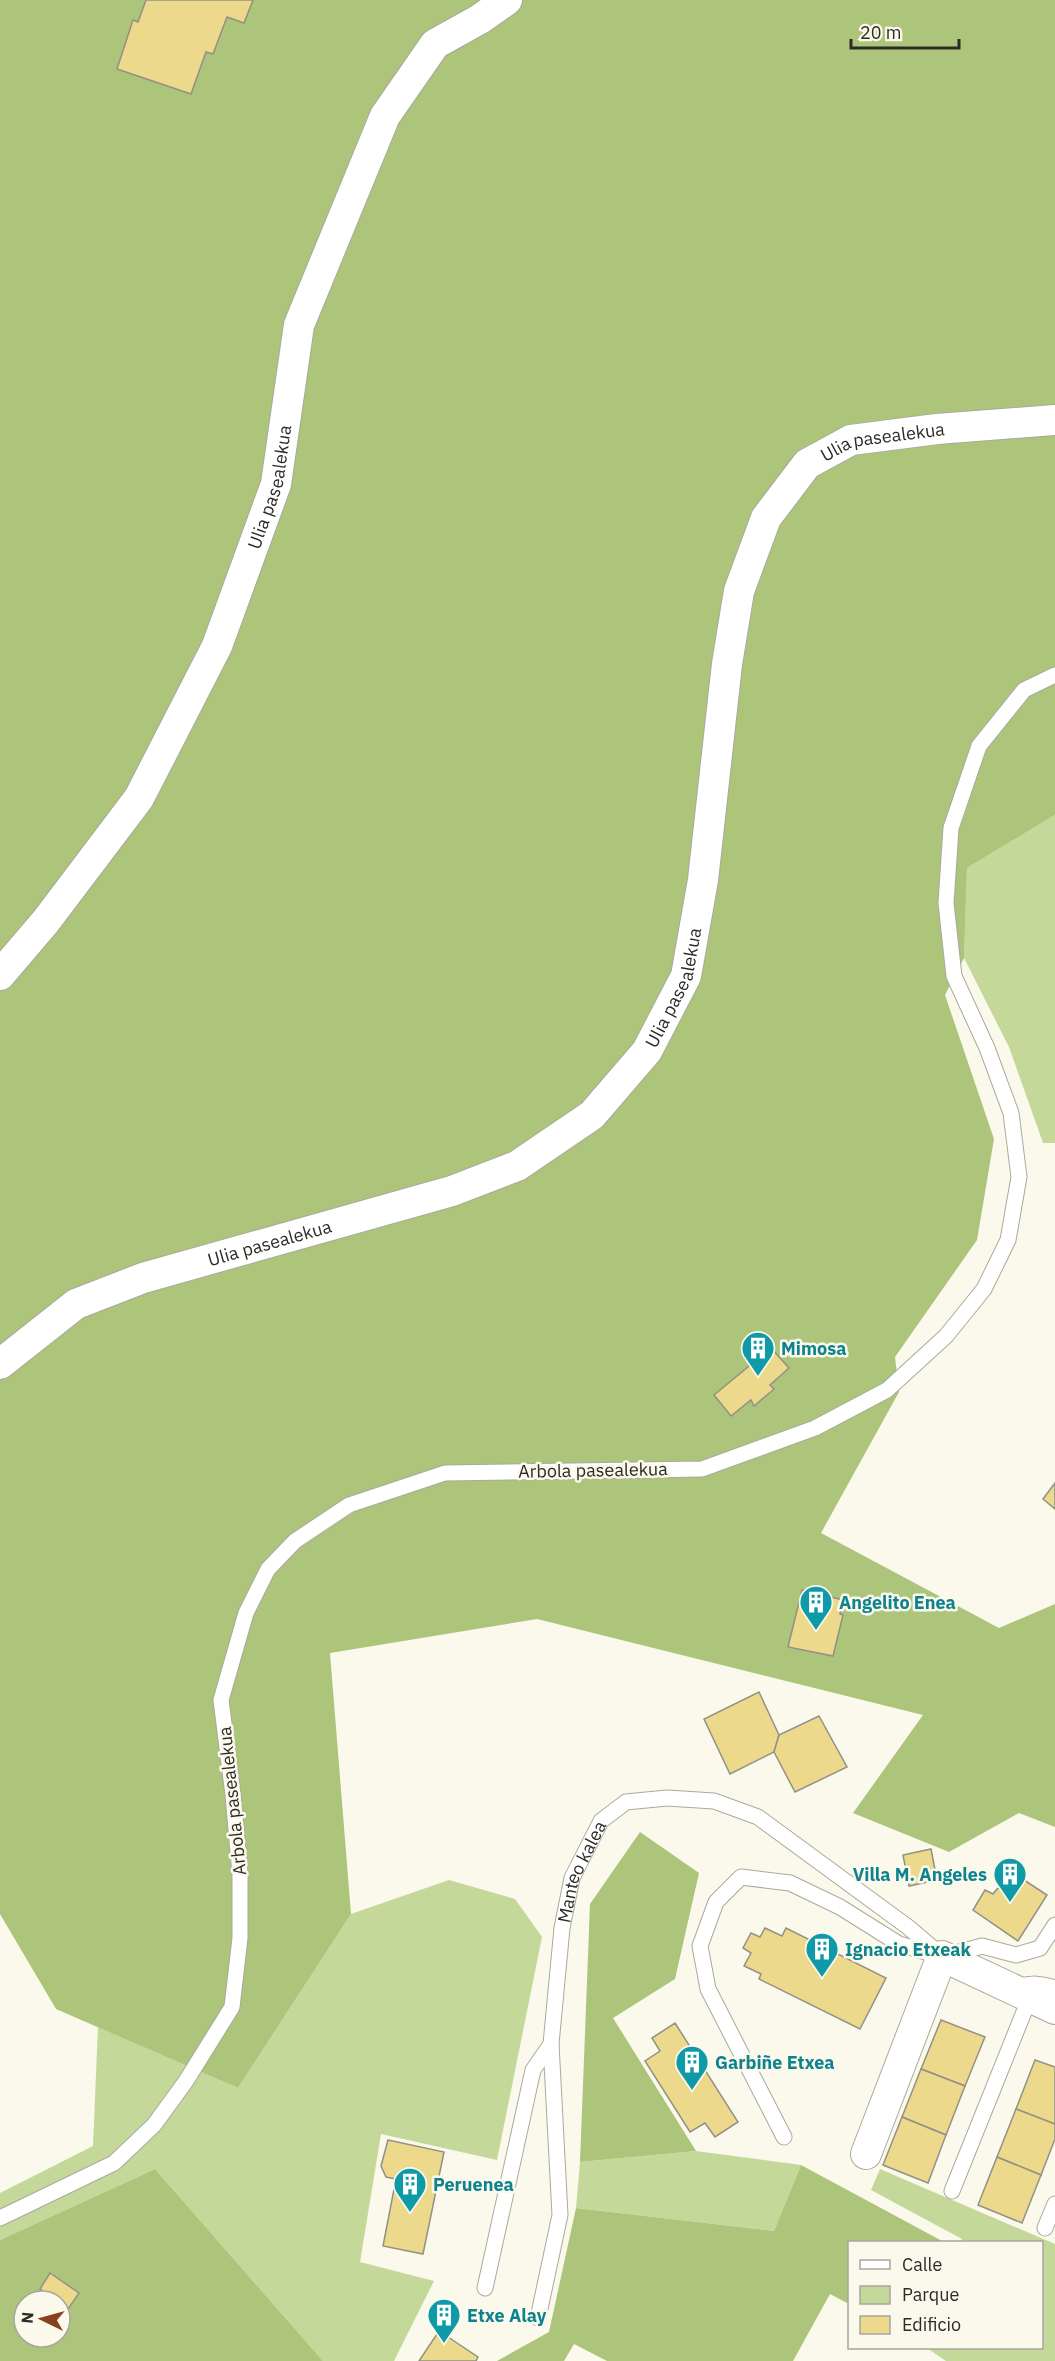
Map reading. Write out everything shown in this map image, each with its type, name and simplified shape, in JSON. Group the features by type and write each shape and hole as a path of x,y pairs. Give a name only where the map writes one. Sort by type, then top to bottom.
{"street":[{"name":"Ulia pasealekua","path":"0,975 46,921 139,798 217,646 276,484 299,325 385,116 435,44 480,19 507,0"},
{"name":"Ulia pasealekua","path":"0,1364 76,1304 143,1278 452,1191 517,1166 592,1115 647,1050 686,976 703,880 727,664 739,591 766,518 807,464 851,440 937,429 1055,420"},
{"name":"Manteo kalea","path":"942,1956 1038,1996"},
{"path":"866,2154 942,1956"}],"lane":[{"name":"Arbola pasealekua","path":"0,2218 114,2163 154,2125 186,2081 232,2007 240,1938 240,1874 221,1700 246,1613 268,1569 295,1541 349,1505 446,1473 702,1469 815,1428 887,1390 946,1336 984,1288 1008,1240 1019,1178 1011,1113 987,1048 954,976 946,903 951,828 979,746 1024,690 1055,675"},
{"name":"Manteo kalea","path":"538,2318 560,2215 551,2044 562,1928 572,1878 601,1821 626,1802 667,1798 714,1801 758,1817 908,1927 942,1956"},
{"name":"Manteo kalea","path":"784,2138 708,1989 700,1947 716,1902 741,1877 790,1884 840,1907 899,1944 942,1956"},
{"path":"942,1956 982,1946 1016,1955 1024,1953 1040,1948 1055,1925"},
{"path":"952,2191 1038,1996"},
{"path":"485,2288 533,2070 551,2044"},
{"path":"1045,2228 1055,2204"}],"green space":[{"path":"0,0 1055,0 1055,815 967,868 964,958 945,995 994,1139 977,1240 895,1357 899,1392 821,1533 999,1628 1055,1604 1055,1827 1019,1813 949,1852 853,1813 923,1715 537,1619 330,1653 351,1914 238,2088 56,2009 0,1914"},
{"path":"1055,815 1055,1143 1043,1143 1009,1047 964,958 967,868"},
{"path":"640,1832 699,1873 675,1979 613,2018 696,2151 580,2162 590,1904"},
{"path":"449,1880 515,1899 542,1937 497,2160 381,2134 360,2262 434,2281 394,2361 323,2361 155,2169 0,2240 0,2193 93,2146 98,2027 238,2088 351,1914"},
{"path":"696,2151 801,2165 774,2231 576,2208 580,2162"},
{"path":"801,2165 942,2241 848,2241 848,2303 830,2294 793,2361 607,2361 574,2344 564,2361 497,2361 549,2332 576,2208 774,2231"},
{"path":"155,2169 323,2361 0,2361 0,2240"},
{"path":"880,2169 1055,2244 1055,2361 946,2361 928,2349 1043,2349 1043,2241 962,2241 871,2190"}],"building":[{"path":"146,0 253,0 244,23 227,17 213,54 206,52 191,94 117,69 133,20 138,22"},
{"name":"Mimosa","path":"771,1348 789,1368 770,1385 774,1389 754,1406 751,1400 731,1416 714,1395"},
{"path":"1055,1483 1055,1509 1043,1499"},
{"name":"Angelito Enea","path":"802,1590 843,1600 840,1614 843,1615 833,1656 788,1647"},
{"path":"759,1692 779,1735 774,1752 730,1774 704,1719"},
{"path":"819,1716 847,1767 795,1792 774,1752 779,1735"},
{"path":"931,1849 937,1880 909,1886 903,1855"},
{"name":"Villa M. Angeles","path":"1024,1880 1047,1895 1018,1941 973,1910 985,1890 993,1894 997,1889 1013,1883 1021,1888"},
{"name":"Ignacio Etxeak","path":"765,1928 782,1936 786,1928 886,1978 860,2029 759,1979 761,1974 744,1966 751,1953 743,1948 751,1933 760,1937"},
{"path":"941,2020 985,2037 965,2086 921,2069"},
{"name":"Garbiñe Etxea","path":"675,2023 738,2122 715,2137 705,2123 690,2132 645,2061 660,2051 652,2038"},
{"path":"1035,2060 1055,2067 1055,2124 1016,2109"},
{"path":"921,2069 965,2086 946,2135 902,2117"},
{"path":"1016,2109 1055,2124 1055,2139 1041,2175 997,2157"},
{"path":"902,2117 946,2135 928,2183 883,2165"},
{"name":"Peruenea","path":"388,2140 444,2152 423,2254 383,2246 396,2179 386,2177 381,2166"},
{"path":"997,2157 1041,2175 1022,2223 978,2205"},
{"path":"50,2273 79,2293 72,2303 72,2289 40,2289"},
{"name":"Etxe Alay","path":"439,2331 478,2357 476,2361 419,2361"}],"place":[{"name":"Mimosa","path":"758,1377"},
{"name":"Angelito Enea","path":"816,1631"},
{"name":"Villa M. Angeles","path":"1010,1903"},
{"name":"Ignacio Etxeak","path":"822,1978"},
{"name":"Garbiñe Etxea","path":"692,2091"},
{"name":"Peruenea","path":"410,2213"},
{"name":"Etxe Alay","path":"444,2344"}]}
